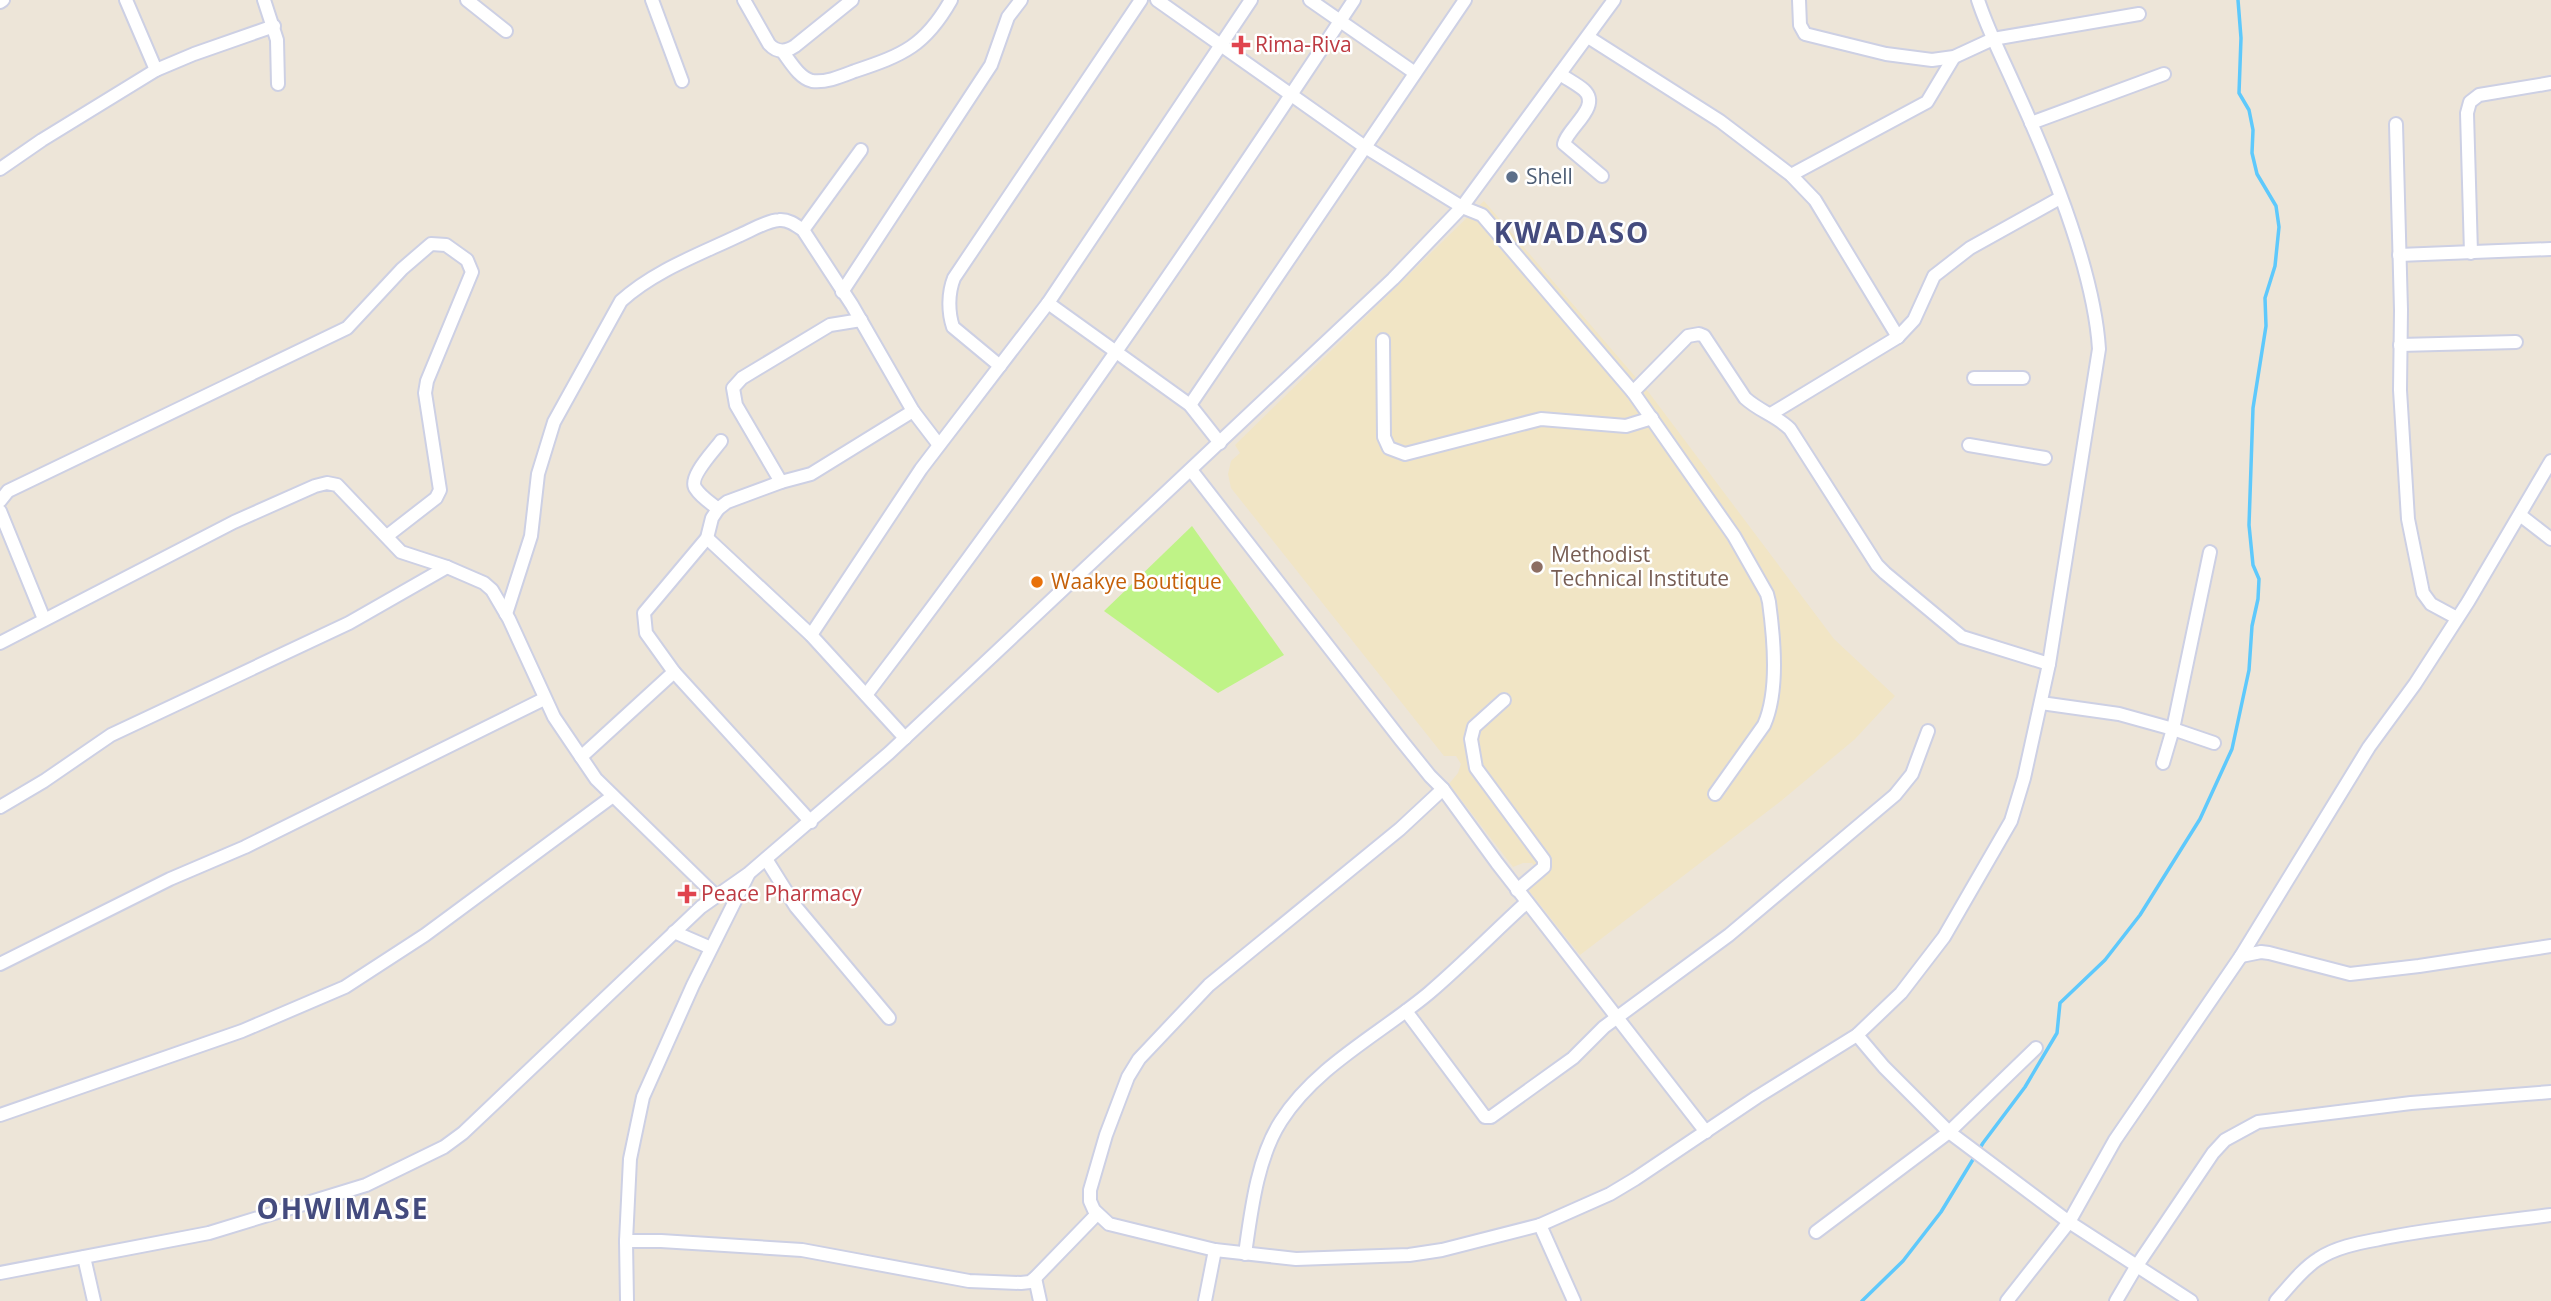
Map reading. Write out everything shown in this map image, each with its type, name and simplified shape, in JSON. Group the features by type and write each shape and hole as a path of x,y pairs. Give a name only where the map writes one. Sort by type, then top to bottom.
{"street":[{"path":"125,0 156,71"},
{"path":"264,0 277,40 278,84"},
{"path":"467,0 506,31"},
{"path":"652,0 682,81"},
{"path":"744,0 769,44 782,51 795,46 852,0"},
{"path":"782,51 799,73 811,81 833,79 897,57 920,41 939,20 951,0"},
{"path":"842,292 991,65 1009,17 1021,0"},
{"path":"1000,366 953,327 950,318 950,287 1141,0"},
{"path":"1157,0 1365,147 1462,206 1482,215 1633,391 1652,418 1734,536 1769,602 1773,685 1769,714 1715,794"},
{"path":"811,635 939,445 1048,303 1251,0"},
{"path":"1310,0 1415,74"},
{"path":"866,695 970,559 1117,351 1354,0"},
{"path":"1190,405 1465,0"},
{"path":"0,1273 209,1233 366,1185 444,1147 463,1133 715,895 748,874 811,822 905,738 1393,279 1462,206 1614,0"},
{"path":"1799,0 1801,30 1811,36 1927,60 1954,57 1993,39 2139,14"},
{"path":"1443,789 1391,837 1209,985 1139,1059 1128,1077 1106,1135 1090,1190 1090,1201 1097,1214 1109,1224 1215,1250 1296,1259 1409,1255 1442,1250 1540,1225 1610,1194 1766,1091 1857,1035 1901,993 1944,937 2000,842 2018,800 2049,664 2099,349 2095,309 2060,198 1978,0"},
{"path":"0,169 42,139 156,71 194,54 274,26"},
{"path":"1588,37 1720,121 1791,175 1815,200 1898,337"},
{"path":"1791,175 1927,102 1954,57"},
{"path":"1560,74 1586,91 1589,98 1589,108 1565,137 1564,144 1602,176"},
{"path":"2031,123 2164,74"},
{"path":"2471,253 2467,113 2470,102 2479,95 2551,83"},
{"path":"2396,124 2400,345 2407,519 2423,593 2431,604 2457,618"},
{"path":"803,230 861,150"},
{"path":"1771,414 1898,337 1914,320 1934,276 1970,248 2060,198"},
{"path":"506,614 531,536 538,474 554,422 621,301 637,286 678,264 778,220 792,222 803,230 861,320 913,411 939,445"},
{"path":"0,501 8,491 347,328 427,246 446,245 467,260 472,266 472,272 427,382 425,393 440,490 436,498 387,536"},
{"path":"2399,255 2551,249"},
{"path":"1048,303 1190,405 1220,443"},
{"path":"781,482 736,405 733,388 742,378 830,324 861,320"},
{"path":"1633,391 1688,337 1699,334 1704,337 1745,398 1790,429 1877,565 1885,573 1962,637 2049,664"},
{"path":"1383,340 1384,437 1389,448 1405,454 1541,419 1626,426 1652,418"},
{"path":"2400,345 2516,342"},
{"path":"1974,378 2022,379"},
{"path":"811,822 674,672 646,633 644,613 706,538 712,518 727,502 821,469 913,411"},
{"path":"718,509 695,489 693,484 694,476 721,441"},
{"path":"1969,445 2045,458"},
{"path":"2007,1301 2069,1222 2115,1140 2241,956 2369,747 2415,684 2457,618 2551,461"},
{"path":"1191,470 1401,740 1443,789 1517,890 1706,1132"},
{"path":"0,643 234,522 315,486 327,483 337,485 406,555 447,567 488,586 506,614 544,699 596,779 715,895"},
{"path":"0,511 44,620"},
{"path":"2520,515 2551,539"},
{"path":"706,538 811,635 905,738"},
{"path":"2163,763 2173,729 2210,552"},
{"path":"0,807 111,735 349,623 447,567"},
{"path":"581,757 674,672"},
{"path":"0,964 170,878 245,847 544,699"},
{"path":"1504,700 1474,727 1471,739 1476,768 1544,860 1544,867 1517,890"},
{"path":"2041,703 2119,714 2214,743"},
{"path":"1406,1011 1482,1113 1489,1118 1573,1058 1604,1027 1729,935 1895,795 1912,774 1928,730"},
{"path":"0,1115 242,1031 345,987 425,935 613,796"},
{"path":"766,859 796,907 889,1018"},
{"path":"628,1301 626,1241 630,1159 643,1097 748,874"},
{"path":"1245,1254 1256,1187 1279,1124 1294,1102 1326,1071 1430,992 1527,902"},
{"path":"674,932 711,948"},
{"path":"2241,956 2261,951 2350,974 2551,946"},
{"path":"1857,1035 1884,1067 1949,1132 2069,1222 2191,1301"},
{"path":"1816,1232 1949,1132 2036,1048"},
{"path":"2116,1301 2213,1153 2225,1140 2258,1122 2411,1103 2551,1091"},
{"path":"626,1241 802,1250 969,1281 1021,1283 1035,1278 1097,1214"},
{"path":"2276,1301 2304,1270 2318,1258 2335,1250 2436,1228 2551,1215"},
{"path":"1540,1225 1574,1301"},
{"path":"1205,1301 1215,1250"},
{"path":"84,1256 94,1301"},
{"path":"1035,1278 1040,1301"}],"shaded area":[{"name":"Methodist Technical Institute","path":"1484,201 1650,394 1834,639 1895,696 1855,739 1781,801 1580,955 1526,887 1537,869 1532,863 1513,867 1449,784 1461,764 1456,756 1444,756 1231,488 1228,474 1231,461 1240,453 1235,445"}],"green space":[{"path":"1192,526 1284,655 1218,693 1104,611"}],"waterway":[{"path":"1862,1301 1903,1261 1941,1212 1983,1143 2025,1087 2057,1033 2060,1003 2105,960 2140,915 2200,819 2232,749 2249,670 2252,626 2258,599 2259,579 2253,565 2249,525 2253,408 2266,326 2265,298 2275,266 2279,227 2276,206 2257,174 2252,153 2253,130 2249,110 2239,93 2241,38 2238,0"}],"place":[{"name":"Rima-Riva","path":"1241,45"},
{"name":"Shell","path":"1512,177"},
{"name":"Methodist Technical Institute","path":"1537,567"},
{"name":"Waakye Boutique","path":"1037,582"},
{"name":"Peace Pharmacy","path":"687,894"}],"district":[{"name":"KWADASO","path":"1572,233"},
{"name":"OHWIMASE","path":"343,1209"}]}
